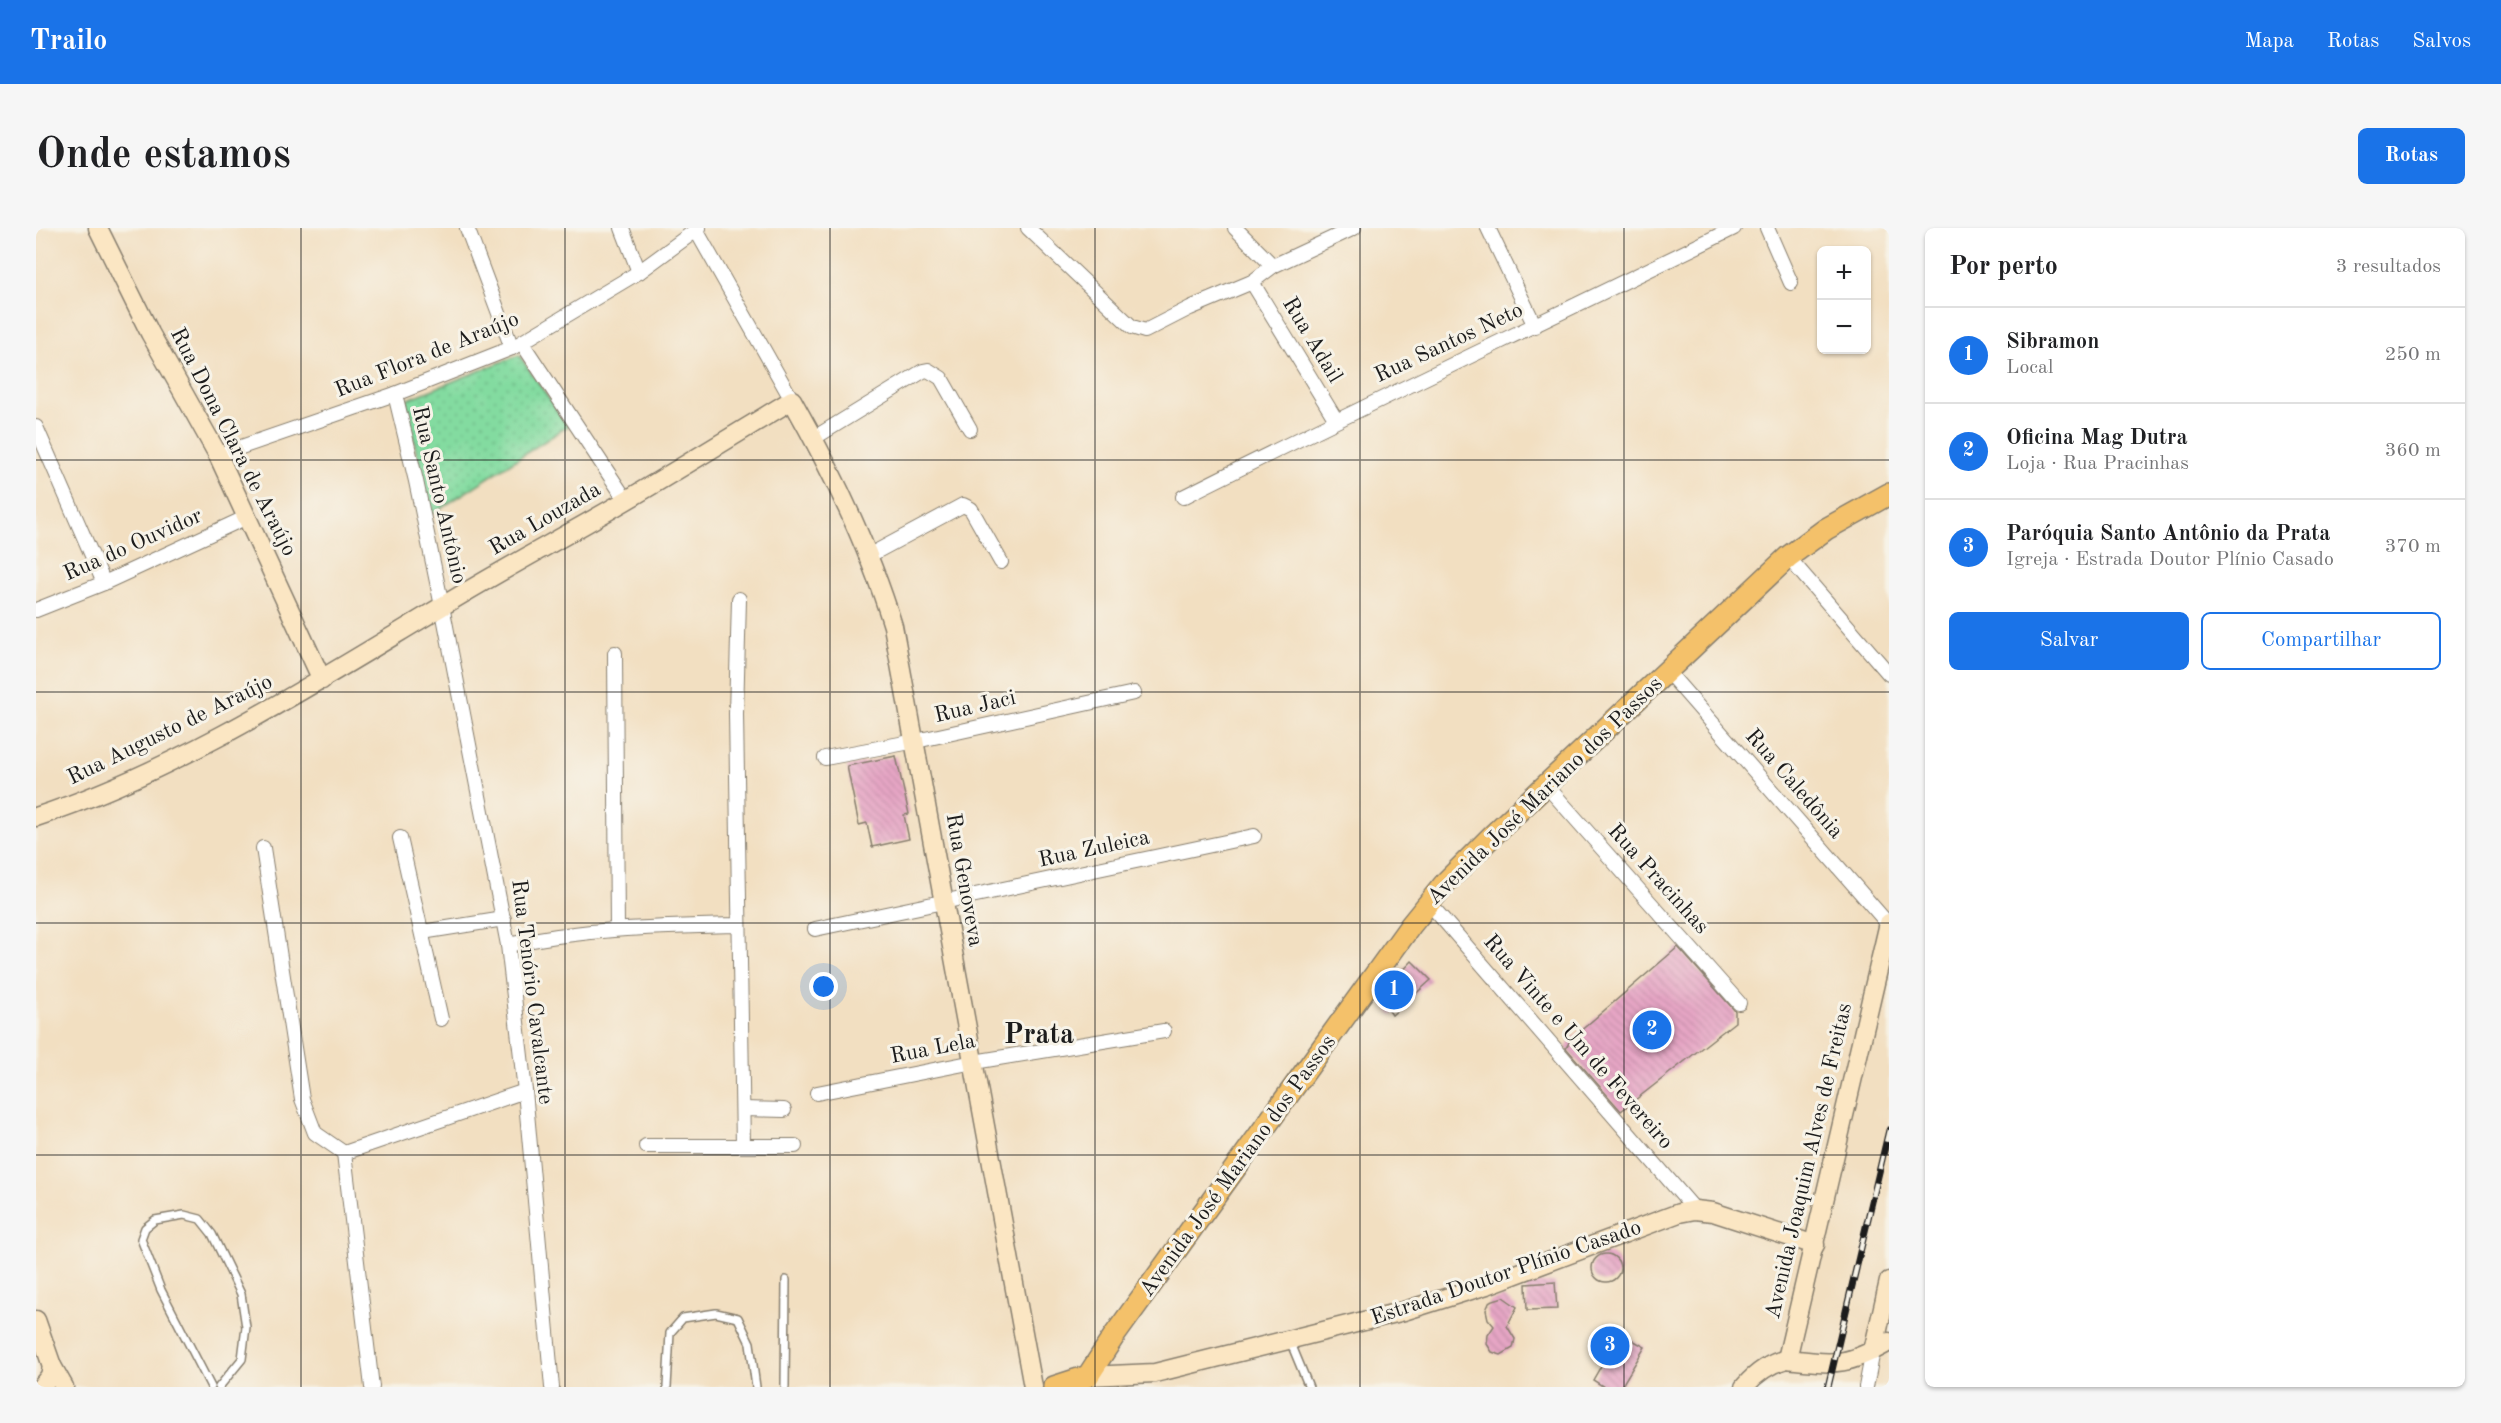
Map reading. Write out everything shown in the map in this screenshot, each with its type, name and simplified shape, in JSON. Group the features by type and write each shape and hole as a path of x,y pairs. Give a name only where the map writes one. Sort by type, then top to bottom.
{"main road":[{"name":"Avenida José Mariano dos Passos","path":"1088,1376 1114,1336 1446,882 1545,784 1788,557 1826,529 1889,494"},
{"name":"Estrada Doutor Plínio Casado","path":"1054,1387 1088,1376"}],"street":[{"name":"Rua Dona Clara de Araújo","path":"98,228 150,333 218,455 322,680"},
{"path":"467,228 517,346 626,500"},
{"path":"622,228 639,272"},
{"path":"1028,228 1138,331 1150,330 1190,308 1252,282 1274,266 1354,228"},
{"path":"1235,228 1274,266"},
{"path":"1488,228 1535,326"},
{"name":"Rua Santos Neto","path":"1183,497 1336,420 1535,326 1734,228"},
{"path":"1767,228 1791,283"},
{"name":"Rua Flora de Araújo","path":"218,455 394,394 517,346 639,272 697,229"},
{"path":"697,229 792,400"},
{"name":"Rua Adail","path":"1252,282 1336,420"},
{"path":"814,438 928,370 941,378 970,429"},
{"name":"Rua Santo Antônio","path":"394,394 417,482 442,606"},
{"name":"Rua Genoveva","path":"792,400 814,438 868,556 893,626 916,741 943,903 1033,1387"},
{"name":"Rua Louzada","path":"322,680 442,606 626,500 792,400"},
{"path":"36,427 104,583"},
{"path":"868,556 963,505 971,509 1001,562"},
{"name":"Rua do Ouvidor","path":"36,610 104,583 247,517"},
{"path":"1788,557 1889,674"},
{"path":"739,598 736,714 743,1146"},
{"name":"Rua Tenório Cavalcante","path":"442,606 508,945 525,1091 552,1387"},
{"path":"615,653 617,929"},
{"name":"Rua Caledônia","path":"1667,671 1889,924"},
{"name":"Rua Augusto de Araújo","path":"36,817 86,800 156,768 322,680"},
{"name":"Rua Jaci","path":"825,758 916,741 1134,693"},
{"name":"Rua Pracinhas","path":"1545,784 1739,1003"},
{"name":"Rua Zuleica","path":"815,929 1254,836"},
{"path":"400,838 441,1019"},
{"path":"263,848 306,1115 315,1132 344,1153 372,1387"},
{"name":"Rua Vinte e Um de Fevereiro","path":"1429,903 1695,1210"},
{"path":"422,932 504,919"},
{"name":"Avenida Joaquim Alves de Freitas","path":"1787,1359 1889,924"},
{"path":"508,945 540,938 617,929 739,925"},
{"name":"Rua Lela","path":"817,1093 974,1062 1164,1031"},
{"path":"344,1153 525,1091"},
{"path":"743,1109 784,1110"},
{"path":"646,1146 795,1146"},
{"name":"Estrada Doutor Plínio Casado","path":"1088,1376 1155,1372 1290,1341 1404,1311 1487,1285 1679,1213 1695,1210 1713,1212 1815,1245"},
{"path":"1866,1387 1889,1281"},
{"path":"36,1320 52,1366 64,1387"},
{"path":"1744,1387 1761,1371 1787,1359 1834,1363 1857,1359 1889,1342"},
{"path":"41,1387 50,1376 52,1366"}],"lane":[{"path":"211,1387 160,1290 141,1239 145,1228 155,1220 184,1215 200,1219 212,1234 240,1294 246,1327 242,1359 219,1387"},
{"path":"785,1387 786,1280"},
{"path":"667,1387 670,1333 683,1318 716,1313 738,1318 750,1343 756,1387"},
{"path":"1290,1341 1309,1387"}],"green space":[{"path":"519,355 568,426 429,516 406,400"}],"building":[{"path":"896,756 909,814 904,815 909,839 872,847 867,823 859,825 847,766"},
{"path":"1678,947 1735,1011 1735,1022 1621,1111 1566,1048 1571,1039"},
{"path":"1412,961 1431,980 1392,1015 1381,999 1394,980"},
{"path":"1606,1254 1616,1258 1620,1268 1616,1278 1606,1282 1596,1278 1592,1268 1596,1258"},
{"path":"1555,1282 1557,1309 1527,1310 1526,1284"},
{"path":"1503,1297 1517,1307 1507,1326 1515,1339 1513,1348 1501,1355 1492,1352 1487,1344 1488,1335 1494,1326 1488,1319 1486,1310 1490,1301"},
{"path":"1620,1333 1645,1347 1621,1387 1604,1387 1593,1380"}],"railway":[{"path":"1828,1387 1889,1130"}],"place":[{"name":"Sibramon","path":"1394,990"},
{"name":"Oficina Mag Dutra","path":"1652,1030"},
{"name":"Paróquia Santo Antônio da Prata","path":"1610,1346"}],"district":[{"name":"Prata","path":"1039,1036"}]}
